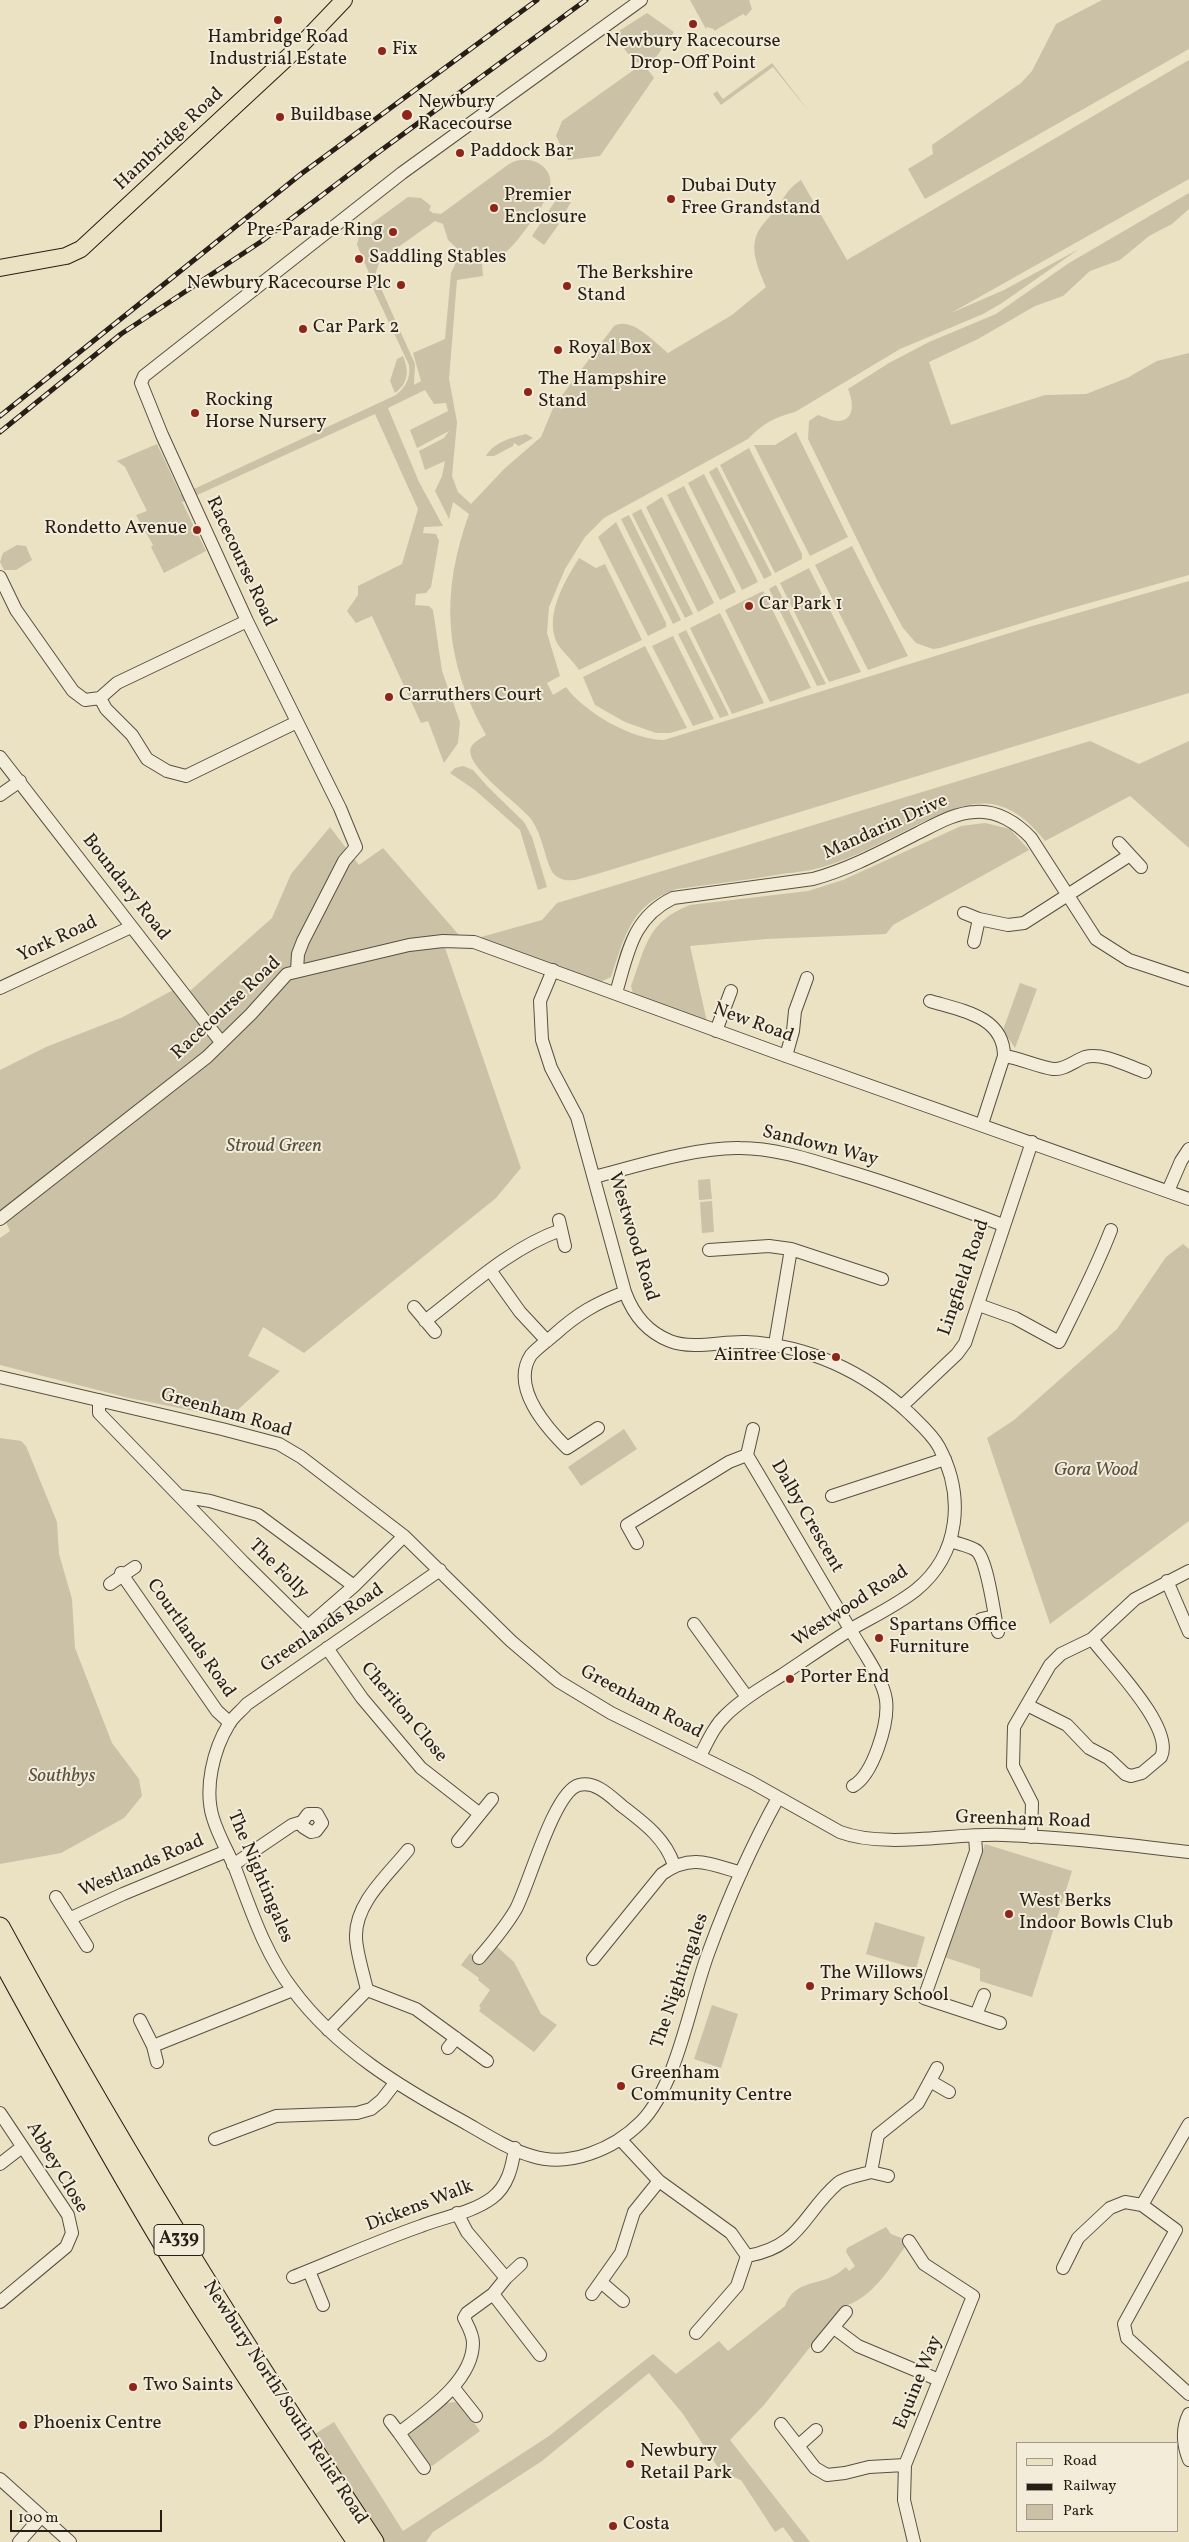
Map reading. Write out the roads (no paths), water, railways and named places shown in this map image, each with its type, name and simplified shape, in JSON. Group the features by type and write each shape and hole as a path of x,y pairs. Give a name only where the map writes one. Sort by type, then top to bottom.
{"highway":[{"name":"Newbury North/South Relief Road","path":"0,1927 80,2073 180,2242 374,2542"},
{"name":"Newbury North/South Relief Road","path":"0,1956 90,2119 183,2276 269,2412 357,2542"}],"main road":[{"name":"Hambridge Road","path":"0,268 66,256 81,249 302,44 344,0"}],"street":[{"name":"Racecourse Road","path":"0,1219 199,1063 251,1014 287,974 297,970 298,954 303,941 344,861 356,846 340,808 246,622 141,389 140,383 144,376 402,173 641,0"},
{"path":"2,585 16,610 73,690 85,700 100,698 117,684 246,622"},
{"path":"100,698 106,708 132,735 147,760 167,770 186,776 297,722"},
{"name":"Boundary Road","path":"0,758 20,781 221,1042"},
{"path":"0,796 20,781"},
{"name":"Mandarin Drive","path":"616,993 642,921 662,904 673,898 813,879 835,873 949,818 962,814 984,812 1012,821 1021,827 1031,838 1096,939 1116,953 1142,965 1166,971 1189,980"},
{"path":"1119,843 1140,867"},
{"path":"964,913 979,918 1017,925 1032,919 1130,855"},
{"path":"974,942 979,918"},
{"name":"York Road","path":"0,988 131,927"},
{"name":"New Road","path":"297,970 408,946 443,941 474,942 716,1031 1189,1199"},
{"name":"Westwood Road","path":"553,970 540,1001 542,1040 551,1068 577,1117 625,1292 630,1306 644,1325 660,1337 672,1342 706,1344 729,1341 775,1344 818,1356 845,1368 875,1386 902,1406 927,1431 944,1458 955,1494 951,1541 944,1557 922,1584 747,1697 722,1720 700,1756"},
{"path":"786,1056 794,1031 795,1011 807,978"},
{"path":"716,1031 731,991"},
{"path":"930,1001 986,1021 999,1035 1004,1047 1004,1056 982,1124"},
{"path":"1004,1056 1023,1059 1052,1069 1068,1066 1084,1058 1101,1057 1145,1072"},
{"name":"Lingfield Road","path":"902,1406 957,1354 970,1332 1003,1225 1032,1142"},
{"name":"Sandown Way","path":"594,1177 710,1150 760,1149 798,1157 867,1177 1003,1225"},
{"path":"1168,1191 1181,1161 1189,1149"},
{"path":"425,1321 490,1270 560,1225 565,1246"},
{"path":"978,1305 1015,1318 1057,1347 1084,1288 1098,1265 1110,1230"},
{"path":"708,1250 769,1246 791,1249 882,1279"},
{"path":"775,1344 791,1249"},
{"path":"490,1270 520,1312 547,1341"},
{"path":"598,1428 567,1448 555,1437 530,1398 526,1387 526,1371 531,1356 588,1307 625,1292"},
{"path":"414,1307 435,1332"},
{"name":"Greenham Road","path":"0,1377 279,1444 302,1457 404,1536 511,1641 558,1680 611,1714 700,1756 853,1837 876,1840 975,1836 1031,1837 1189,1852"},
{"name":"The Folly","path":"99,1400 99,1413 243,1562 308,1626 354,1586 404,1536"},
{"name":"Dalby Crescent","path":"753,1429 748,1455 872,1667 886,1700 885,1727 877,1750 859,1782 853,1786"},
{"name":"Dalby Crescent","path":"637,1543 628,1525 729,1462 748,1455"},
{"path":"832,1496 944,1458"},
{"name":"The Folly","path":"180,1496 210,1500 258,1515 354,1586"},
{"path":"951,1541 977,1551 988,1578 998,1632"},
{"name":"Courtlands Road","path":"110,1584 122,1574 135,1567"},
{"name":"Greenlands Road","path":"230,1722 247,1704 440,1570"},
{"path":"1031,1837 1032,1803 1014,1766 1014,1727 1050,1665 1066,1651 1092,1639 1135,1599 1189,1571"},
{"name":"Courtlands Road","path":"122,1574 217,1711 230,1722"},
{"path":"1167,1581 1189,1632"},
{"path":"981,1619 994,1616"},
{"path":"694,1624 747,1697"},
{"path":"1027,1705 1067,1725 1089,1748 1108,1758 1125,1774 1131,1776 1142,1773 1161,1757 1163,1740 1144,1702 1092,1639"},
{"name":"Cheriton Close","path":"326,1648 362,1698 421,1768 480,1814"},
{"name":"The Nightingales","path":"230,1722 212,1766 210,1794 213,1818 256,1926 293,1990 328,2030 395,2082 486,2135 533,2156 565,2159 595,2152 620,2139 641,2122 661,2095 709,1950 742,1873 778,1798"},
{"path":"479,1958 515,1910 547,1831 566,1792 572,1788 580,1785 600,1788 663,1840 674,1864"},
{"path":"458,1841 492,1799"},
{"path":"233,1865 292,1825 302,1822"},
{"path":"975,1836 976,1851 924,1998 1000,2023"},
{"path":"367,1990 356,1938 358,1920 369,1898 408,1850"},
{"name":"Westlands Road","path":"71,1918 123,1894 227,1851"},
{"path":"593,1959 662,1874 674,1864 698,1861 742,1873"},
{"name":"Westlands Road","path":"56,1897 87,1946"},
{"path":"153,2046 293,1990"},
{"path":"328,2030 367,1990"},
{"path":"367,1990 416,2010 452,2043 487,2061"},
{"path":"976,2015 984,1995"},
{"path":"140,2020 153,2046 157,2062"},
{"path":"871,2172 878,2135 918,2103 937,2068"},
{"path":"930,2081 949,2092"},
{"path":"215,2139 276,2116 358,2113 371,2109 382,2100 395,2082"},
{"name":"Abbey Close","path":"0,2114 68,2215 71,2227 71,2238 66,2247 0,2302"},
{"path":"1142,2204 1185,2142 1189,2124"},
{"path":"620,2139 659,2181 731,2233 748,2256"},
{"path":"0,2164 22,2147"},
{"name":"Dickens Walk","path":"293,2277 457,2213 472,2209 492,2198 502,2188 512,2170 515,2148"},
{"path":"748,2256 766,2251 788,2240 801,2229 840,2182 871,2172 888,2176"},
{"path":"592,2294 602,2283 622,2253 634,2212 659,2181"},
{"path":"1063,2268 1078,2238 1110,2208 1125,2202 1142,2204 1176,2230 1124,2324 1127,2338 1189,2394"},
{"path":"457,2213 467,2232 506,2278"},
{"name":"Equine Way","path":"909,2241 922,2268 973,2296 905,2465 904,2500 912,2542"},
{"path":"696,2333 737,2286 748,2256"},
{"path":"400,2432 443,2400 453,2387 472,2355 474,2341 464,2318 467,2313 493,2294 521,2264"},
{"path":"309,2271 323,2305"},
{"path":"602,2283 623,2301"},
{"path":"493,2294 540,2355"},
{"path":"818,2346 846,2312"},
{"path":"834,2328 858,2346 939,2380"},
{"path":"453,2387 476,2416"},
{"path":"1189,2414 1184,2424 1184,2446 1189,2460"},
{"path":"390,2421 400,2432 424,2468"},
{"path":"781,2424 815,2468 827,2475 845,2474 869,2467 905,2465"},
{"path":"798,2446 816,2430"},
{"path":"0,2479 70,2542"},
{"path":"19,2542 42,2517"}],"railway":[{"path":"0,416 301,174 537,0"},
{"path":"0,432 121,334 262,241 376,154 586,0"}],"place":[{"name":"Hambridge Road Industrial Estate","path":"278,20"},
{"name":"Newbury Racecourse Drop-Off Point","path":"693,24"},
{"name":"Fix","path":"382,51"},
{"name":"Newbury Racecourse","path":"407,115"},
{"name":"Buildbase","path":"280,117"},
{"name":"Paddock Bar","path":"460,153"},
{"name":"Dubai Duty Free Grandstand","path":"671,199"},
{"name":"Premier Enclosure","path":"494,208"},
{"name":"Pre-Parade Ring","path":"393,232"},
{"name":"Saddling Stables","path":"359,259"},
{"name":"Newbury Racecourse Plc","path":"401,285"},
{"name":"The Berkshire Stand","path":"567,286"},
{"name":"Car Park 2","path":"303,329"},
{"name":"Royal Box","path":"558,350"},
{"name":"The Hampshire Stand","path":"528,392"},
{"name":"Rocking Horse Nursery","path":"195,413"},
{"name":"Rondetto Avenue","path":"197,530"},
{"name":"Car Park 1","path":"749,606"},
{"name":"Carruthers Court","path":"389,697"},
{"name":"Aintree Close","path":"836,1357"},
{"name":"Spartans Office Furniture","path":"879,1638"},
{"name":"Porter End","path":"790,1679"},
{"name":"West Berks Indoor Bowls Club","path":"1009,1914"},
{"name":"The Willows Primary School","path":"810,1986"},
{"name":"Greenham Community Centre","path":"621,2086"},
{"name":"Two Saints","path":"133,2387"},
{"name":"Phoenix Centre","path":"23,2425"},
{"name":"Newbury Retail Park","path":"630,2464"},
{"name":"Costa","path":"613,2526"}],"park label":[{"name":"Stroud Green","path":"274,1148"},
{"name":"Gora Wood","path":"1096,1472"},
{"name":"Southbys","path":"62,1778"}]}
